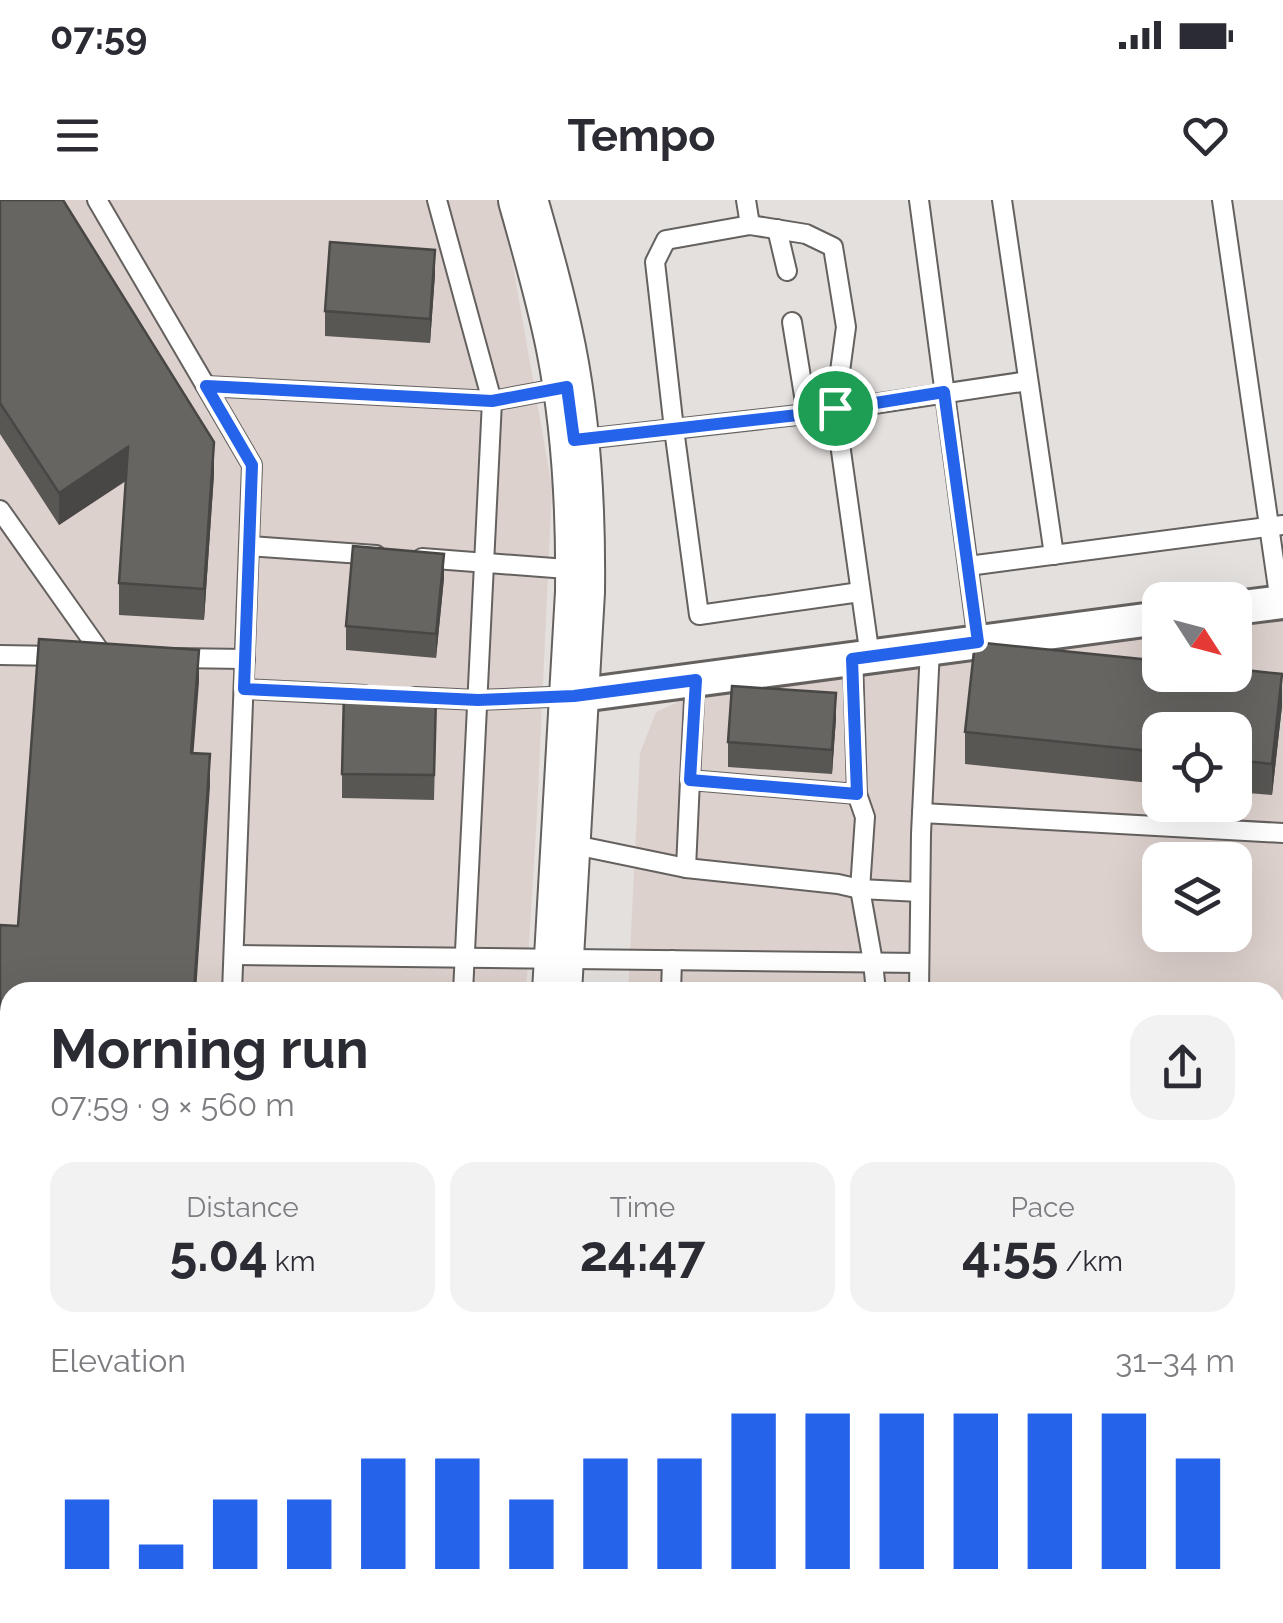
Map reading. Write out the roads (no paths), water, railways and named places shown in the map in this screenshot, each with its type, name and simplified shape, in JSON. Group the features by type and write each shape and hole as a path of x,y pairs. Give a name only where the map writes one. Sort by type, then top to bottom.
{"main road":[{"path":"523,200 561,348 581,532 558,976"}],"street":[{"path":"1252,606 1282,602"},
{"path":"574,696 1142,620"}],"lane":[{"path":"97,200 252,465 233,982"},
{"path":"437,200 492,401 464,982"},
{"path":"746,200 750,225"},
{"path":"919,200 978,642"},
{"path":"1002,200 1054,554"},
{"path":"1222,200 1276,526 1282,602"},
{"path":"860,592 700,614 655,262 666,240 750,225 806,234 833,247 846,327 835,408 860,592 857,794 864,817 860,890 875,982"},
{"path":"777,229 788,272"},
{"path":"792,322 807,414"},
{"path":"574,440 807,414 1028,380"},
{"path":"206,386 492,401 567,387"},
{"path":"0,510 96,657 0,655"},
{"path":"968,566 1276,526"},
{"path":"249,546 581,570"},
{"path":"919,982 930,648"},
{"path":"157,658 245,659"},
{"path":"686,868 696,680"},
{"path":"244,689 478,700 574,696"},
{"path":"690,780 857,794"},
{"path":"922,813 1283,833"},
{"path":"565,843 686,868 838,884 860,890 920,892"},
{"path":"234,955 465,958 558,976 672,960 919,963"},
{"path":"671,982 672,960"}]}
